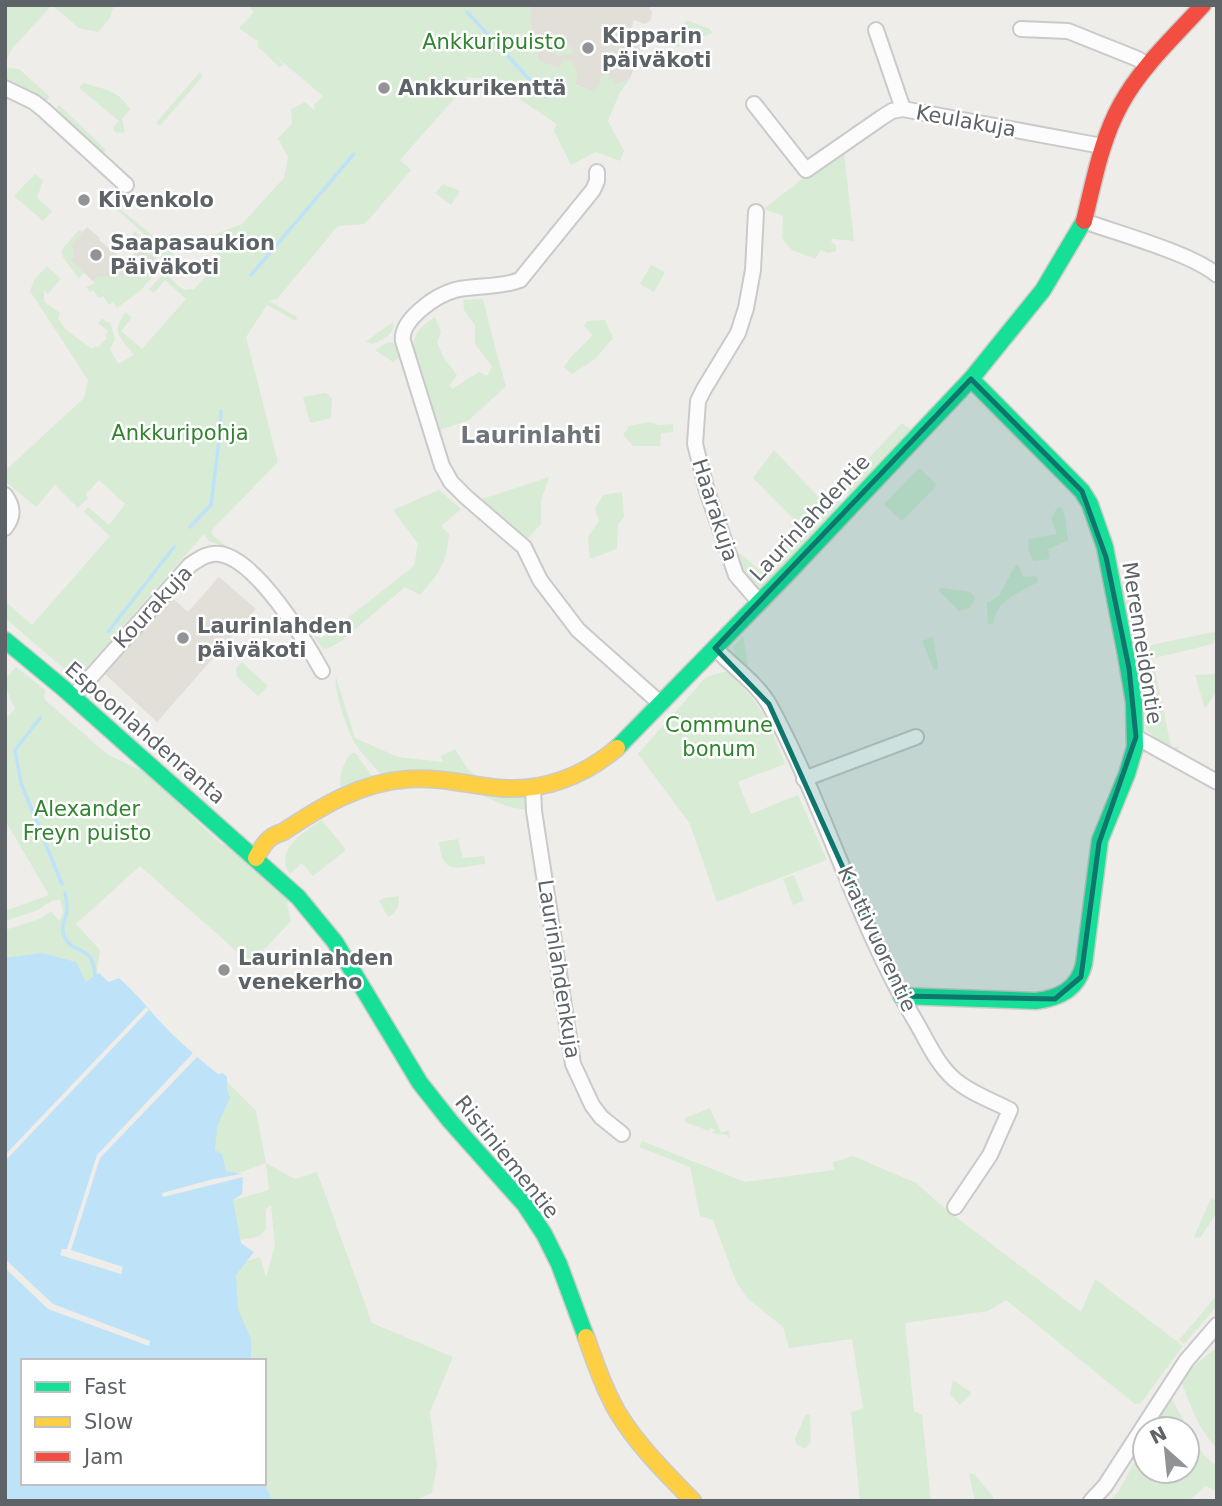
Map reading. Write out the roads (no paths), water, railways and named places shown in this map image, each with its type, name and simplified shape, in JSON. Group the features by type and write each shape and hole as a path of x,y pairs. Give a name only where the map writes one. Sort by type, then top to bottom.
{"street":[{"name":"Laurinlahdentie","path":"256,858 275,849 283,832 338,797 379,783 426,778 500,788 533,788 564,780 601,761 662,704 760,603 971,379 1044,290 1084,221 1102,146 1121,103 1148,66 1203,5"},
{"path":"1021,29 1069,31 1138,59 1148,66"},
{"path":"876,30 903,109"},
{"path":"5,88 44,110 126,185"},
{"name":"Keulakuja","path":"754,104 806,170 881,118 903,109 1102,146"},
{"path":"597,172 593,190 520,280 450,292 412,317 402,333 442,466 451,482 524,547 540,580 578,630 662,704"},
{"name":"Haarakuja","path":"756,212 753,270 747,309 738,333 698,401 695,444 707,491 736,575 760,603"},
{"path":"1084,221 1176,255 1217,275"},
{"name":"Merenneidontie","path":"901,996 1036,1000 1055,999 1072,988 1081,977 1086,953 1104,823 1133,753 1136,737 1129,668 1107,557 1094,512 1082,491 971,379"},
{"path":"5,495 12,510 10,522 5,528"},
{"name":"Kourakuja","path":"73,697 190,565 205,555 218,554 233,559 271,594 293,621 322,671"},
{"name":"Espoonlahdenranta","path":"5,640 256,858"},
{"name":"Krattivuorentie","path":"715,648 769,704 869,932 901,996 937,1058 954,1079 974,1093 1010,1110 990,1155 955,1207"},
{"path":"804,779 916,737"},
{"path":"1136,737 1217,782"},
{"name":"Laurinlahdenkuja","path":"533,788 535,817 573,1064 592,1105 601,1117 622,1135"},
{"name":"Ristiniementie","path":"256,858 298,897 335,942 420,1083 525,1205 559,1264 601,1378 618,1413 646,1452 693,1501"},
{"path":"1091,1501 1105,1486 1186,1362 1217,1325"}],"water":[{"path":"42,953 76,962 86,982 99,973 109,982 119,978 182,1043 218,1074 223,1073 227,1077 230,1097 217,1127 215,1150 222,1154 226,1171 243,1174 242,1194 233,1200 241,1243 254,1252 236,1275 238,1309 251,1339 251,1359 21,1359 21,1485 265,1485 273,1501 5,1501 5,958"}],"waterway":[{"path":"467,12 546,97"},
{"path":"251,275 354,154"},
{"path":"190,527 211,505 221,411"},
{"path":"108,632 174,547"},
{"path":"40,718 15,750 21,783 62,884"},
{"path":"65,893 67,909 64,936 72,946 91,958 95,976"}],"place":[{"name":"Kipparin päiväkoti","path":"588,48"},
{"name":"Ankkurikenttä","path":"384,88"},
{"name":"Kivenkolo","path":"84,200"},
{"name":"Saapasaukion Päiväkoti","path":"96,255"},
{"name":"Laurinlahden päiväkoti","path":"183,638"},
{"name":"Laurinlahden venekerho","path":"224,970"}],"district":[{"name":"Laurinlahti","path":"531,435"}],"park label":[{"name":"Ankkuripuisto","path":"494,42"},
{"name":"Ankkuripohja","path":"180,433"},
{"name":"Commune bonum","path":"719,737"},
{"name":"Alexander Freyn puisto","path":"87,821"}]}
